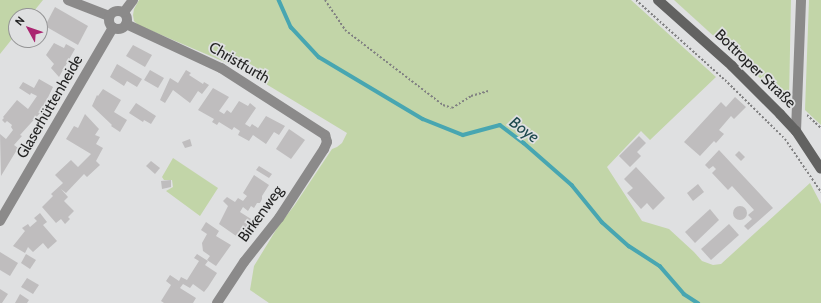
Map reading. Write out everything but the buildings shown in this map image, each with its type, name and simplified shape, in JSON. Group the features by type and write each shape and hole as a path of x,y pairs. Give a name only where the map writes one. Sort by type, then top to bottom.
{"main road":[{"name":"Bottroper Straße","path":"658,0 732,66 796,131 821,168"}],"street":[{"path":"68,0 109,16"},
{"path":"124,12 133,0"},
{"path":"796,131 801,0"},
{"path":"116,10 124,12 127,16 126,24 122,28 113,28 109,23 109,16 116,10"},
{"name":"Christfurth","path":"126,24 221,68 320,130 325,135 327,142"},
{"name":"Glaserhüttenheide","path":"0,221 113,28"},
{"name":"Birkenweg","path":"217,303 244,262 279,218 327,142"}],"path":[{"path":"325,0 345,30 443,105 452,108 471,96 489,91"},
{"path":"636,0 726,80 785,139 821,192"},
{"path":"797,106 821,128"}],"green space":[{"path":"0,0 43,0 36,8 8,8 8,44 0,54"},
{"path":"139,0 631,0 716,77 650,140 641,131 607,167 642,221 669,229 702,261 713,265 721,264 810,183 821,204 821,303 269,303 250,290 254,266 279,225 294,206 332,149 342,143 347,133 241,69 138,25 134,21 133,15 134,9"},
{"path":"674,0 791,0 789,99 782,98"},
{"path":"809,0 821,0 821,125 805,110"},
{"path":"173,158 218,188 200,216 166,191 173,187 172,180 164,180 162,177"}],"waterway":[{"name":"Boye","path":"279,0 291,27 319,57 423,119 463,135 500,125 524,143 572,185 602,222 629,246 660,266 684,294 698,303"}]}
